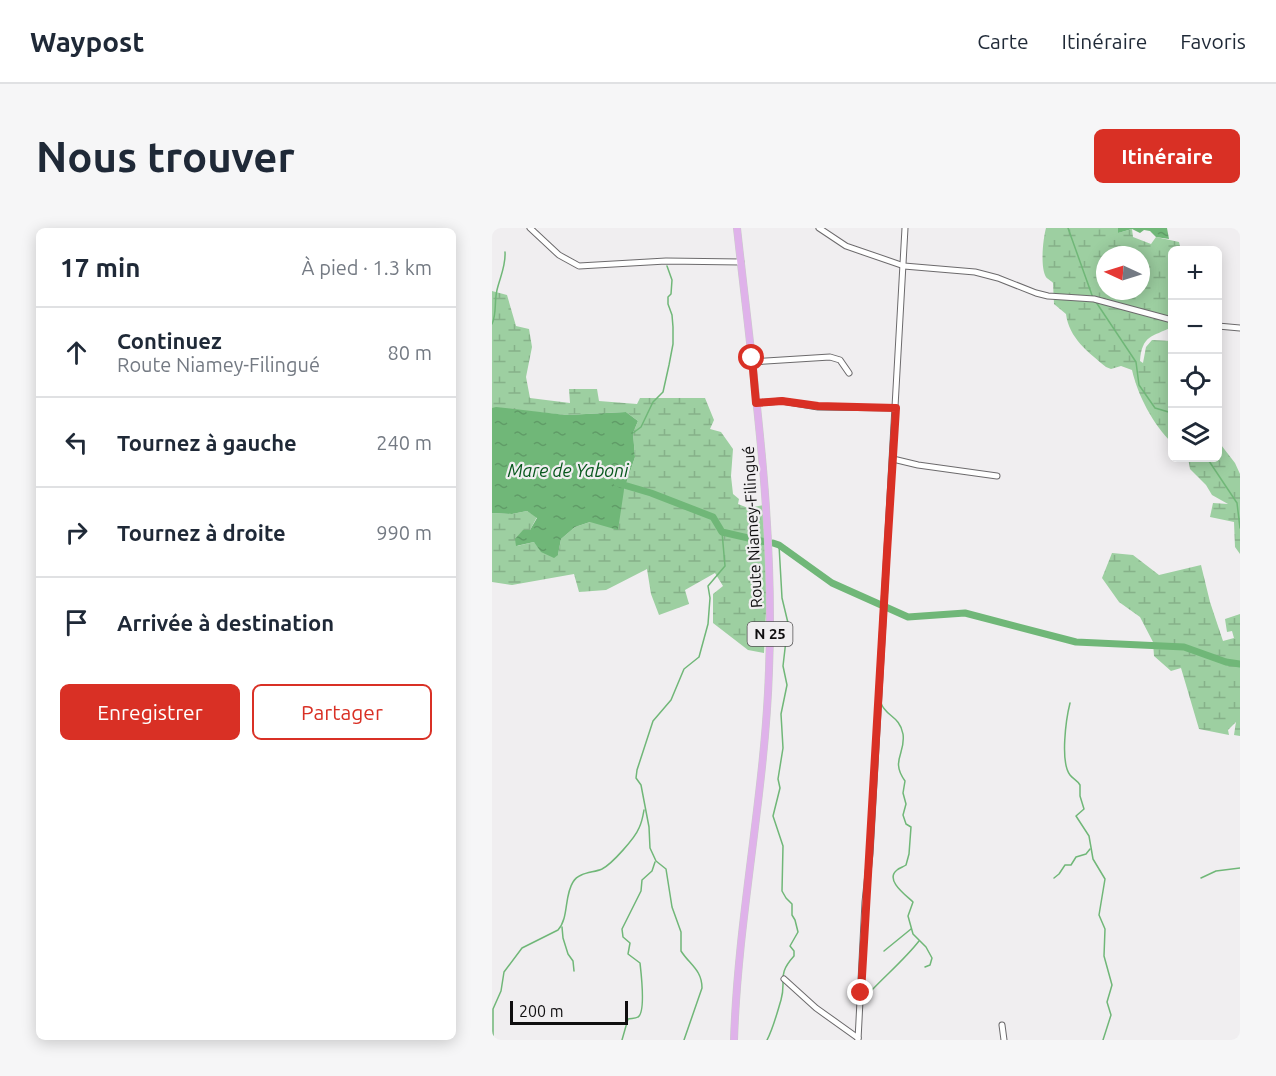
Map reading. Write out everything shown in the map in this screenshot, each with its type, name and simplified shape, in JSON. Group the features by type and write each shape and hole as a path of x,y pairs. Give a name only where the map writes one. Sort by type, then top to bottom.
{"main road":[{"name":"Route Niamey-Filingué","path":"734,1040 770,669 768,531 737,228"}],"street":[{"path":"530,228 559,255 579,266 666,261 741,262"},
{"path":"819,228 846,246 904,266 975,272 1042,294 1094,299 1168,319"},
{"path":"858,1039 905,228"},
{"path":"1222,326 1240,328"},
{"path":"752,362 830,357 840,360 849,373"},
{"path":"756,403 782,401 818,406 896,408"},
{"path":"893,459 918,465 997,476"},
{"path":"784,979 816,1008 858,1039"},
{"path":"1002,1025 1004,1040"}],"green space":[{"path":"1046,228 1118,228 1118,233 1132,229 1133,237 1151,244 1156,237 1179,242 1180,246 1168,246 1168,329 1146,341 1140,361 1143,363 1146,347 1152,340 1168,341 1168,438 1147,409 1132,370 1121,366 1111,369 1106,367 1075,337 1066,314 1054,304 1053,283 1046,278 1044,272 1043,253"},
{"path":"492,291 507,295 516,326 529,329 532,347 526,377 530,398 570,403 569,389 597,389 599,401 637,404 640,398 705,398 714,420 710,429 721,432 733,449 731,476 733,494 739,499 738,504 748,508 764,505 767,591 764,653 748,650 713,623 713,594 723,586 715,573 685,590 689,604 659,615 651,594 647,569 606,590 579,592 574,574 512,585 492,582 492,513 512,514 527,511 537,517 517,546 534,542 558,555 561,539 575,527 590,522 624,490 635,457 633,433 638,421 626,412 566,415 492,408"},
{"path":"1222,446 1235,463 1240,474 1240,554 1235,547 1234,522 1210,517 1213,503 1228,504 1212,495 1206,485 1190,469 1189,462 1222,462"},
{"path":"1112,553 1133,555 1159,575 1201,565 1223,641 1234,638 1232,631 1227,632 1225,619 1240,614 1240,736 1234,735 1236,722 1228,730 1229,735 1199,729 1181,668 1171,671 1154,656 1153,642 1140,617 1119,602 1102,578"}],"water":[{"path":"1118,228 1167,228 1169,239 1156,237 1150,231 1144,230 1140,233 1132,229 1118,233"},
{"name":"Mare de Yaboni","path":"492,408 566,415 626,412 638,421 633,433 635,457 624,490 618,530 590,522 575,527 561,539 558,555 554,558 541,552 534,542 516,546 515,539 523,530 530,530 537,518 527,511 512,514 492,513"}],"waterway":[{"path":"1068,228 1093,298"},
{"path":"492,324 505,252"},
{"path":"633,433 641,427 653,402 663,392 669,365 673,327 668,304 672,280 667,266"},
{"path":"1096,302 1136,362 1139,385 1155,408 1168,412"},
{"path":"1210,462 1237,503 1240,528"},
{"path":"617,483 651,493 713,517 722,532 766,542"},
{"path":"684,1040 702,988 701,982 698,972 681,951 681,932 672,907 666,869 656,861 650,848 649,827 641,785 636,778 653,721 671,700 684,669 699,657 708,624 710,598 708,586 725,566 722,532"},
{"path":"773,543 832,583 908,617 965,613 1076,642 1184,647 1226,662 1240,664"},
{"path":"767,1040 783,993 785,968 794,956 794,951 790,946 798,932 792,915 792,904 782,891 783,846 773,816 780,788 778,779 783,748 781,714 787,685 783,666 788,623 782,598 779,545"},
{"path":"881,703 899,723 903,734 899,762 899,768 905,781 903,793 906,804 903,815 906,824 911,827 906,865 897,870 893,878 898,888 913,902 908,916 913,934 926,947 932,958 930,965 925,967"},
{"path":"1070,703 1065,761 1070,775 1080,785 1080,796 1084,809 1076,816 1089,836 1093,859 1105,879 1099,915 1105,929 1104,956 1112,985 1107,1002 1111,1015 1103,1040"},
{"path":"493,1040 493,1009 501,991 504,972 522,948 558,930 564,919 568,894 573,882 582,875 602,869 617,856 637,832 644,810"},
{"path":"1054,878 1065,865 1071,865 1076,857 1086,854 1090,849"},
{"path":"622,1040 628,1019 637,1018 642,1008 640,963 628,954 630,943 623,937 622,929 641,891 642,880 652,871 655,862"},
{"path":"1201,878 1216,871 1240,868"},
{"path":"562,927 563,938 573,961 574,971"},
{"path":"884,951 911,929"},
{"path":"871,991 919,941"}],"route":[{"path":"752,358 756,403 782,401 841,408 896,408 861,993"}]}
